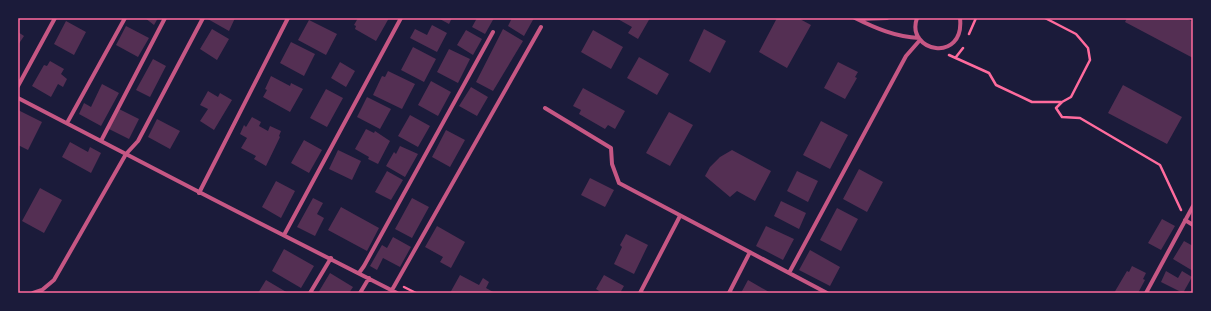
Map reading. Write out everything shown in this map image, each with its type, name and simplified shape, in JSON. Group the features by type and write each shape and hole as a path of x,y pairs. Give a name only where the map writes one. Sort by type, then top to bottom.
{"street":[{"path":"18,86 55,18"},
{"path":"67,123 125,18"},
{"path":"101,141 165,18"},
{"path":"33,293 42,290 54,280 126,154 138,141 203,18"},
{"path":"199,193 288,18"},
{"path":"284,235 401,18"},
{"path":"855,18 887,18"},
{"path":"855,18 879,30 906,38 920,39"},
{"path":"917,18 915,23 916,32 920,39 927,46 936,49 945,48 953,44 959,37 961,28 960,18"},
{"path":"392,290 541,27"},
{"path":"359,273 493,32"},
{"path":"789,273 906,56 920,39"},
{"path":"18,98 199,193 331,258 397,293"},
{"path":"545,108 611,148 612,164 619,183 827,293"},
{"path":"1146,293 1193,206"},
{"path":"640,293 680,216"},
{"path":"1186,220 1193,225"},
{"path":"729,293 750,252"},
{"path":"310,293 331,258"},
{"path":"360,293 369,278"}],"path":[{"path":"1045,18 1076,34 1088,48 1090,60 1072,97 1062,102 1056,108 1062,117 1080,118 1160,165 1186,220"},
{"path":"942,54 956,58 989,73 996,85 1032,102 1062,102"}],"building":[{"path":"145,18 158,18 154,25"},
{"path":"206,18 235,18 229,31"},
{"path":"358,18 389,18 376,41 355,29 356,26 354,25"},
{"path":"438,18 452,18 449,24"},
{"path":"477,18 494,18 485,34 472,27"},
{"path":"512,18 534,18 524,36 508,26"},
{"path":"616,18 650,18 638,39 628,33 632,27"},
{"path":"777,18 798,18 811,25 787,68 759,52"},
{"path":"1127,18 1186,18 1193,22 1193,58 1125,22"},
{"path":"309,20 337,34 326,55 298,40"},
{"path":"66,21 86,32 74,55 54,44"},
{"path":"432,25 447,33 437,52 410,38 415,29 427,35"},
{"path":"126,26 149,38 138,57 116,45"},
{"path":"212,29 229,39 217,60 200,49"},
{"path":"503,29 523,41 493,91 476,82"},
{"path":"704,29 726,41 710,73 689,61"},
{"path":"466,30 482,39 473,55 457,45"},
{"path":"593,30 623,47 611,69 581,52"},
{"path":"18,32 24,36 18,45"},
{"path":"291,42 315,54 304,76 280,63"},
{"path":"413,47 436,59 424,82 401,70"},
{"path":"449,49 470,59 458,83 437,72"},
{"path":"639,57 669,74 657,95 627,78"},
{"path":"153,59 166,66 150,97 136,90"},
{"path":"50,61 64,69 61,74 67,79 63,87 58,84 51,97 32,86 44,65 47,66"},
{"path":"340,62 355,71 346,87 331,78"},
{"path":"838,62 858,72 855,77 857,78 845,99 824,88"},
{"path":"388,71 415,84 402,109 373,95 382,76 385,77"},
{"path":"271,76 290,86 291,83 303,89 290,112 263,97 267,90 265,89"},
{"path":"431,81 451,92 438,116 418,105"},
{"path":"102,84 119,93 101,126 79,114 84,103 91,107"},
{"path":"1123,85 1182,117 1167,144 1108,113"},
{"path":"471,87 488,97 477,116 459,106"},
{"path":"583,88 625,111 615,129 608,125 605,129 579,114 581,110 573,106"},
{"path":"326,89 343,98 327,127 310,118"},
{"path":"208,91 218,97 220,93 232,100 214,130 200,121 208,109 200,105"},
{"path":"367,97 391,109 380,129 357,117"},
{"path":"119,109 139,119 129,139 109,129"},
{"path":"18,110 42,122 28,150 18,145"},
{"path":"669,112 693,125 670,166 646,153"},
{"path":"410,115 430,126 418,147 398,136"},
{"path":"252,117 261,122 259,126 268,131 270,126 281,131 280,137 266,166 254,159 256,156 241,148 247,138 240,134 244,125 246,127"},
{"path":"157,119 180,131 170,149 148,137"},
{"path":"821,121 848,135 830,169 803,155"},
{"path":"366,129 374,133 375,131 390,141 378,164 368,159 369,157 355,149"},
{"path":"446,130 465,140 450,167 432,157"},
{"path":"304,140 322,150 309,173 291,163"},
{"path":"70,142 88,152 90,147 101,153 91,173 62,157"},
{"path":"400,146 418,154 405,177 386,166 394,152 396,154"},
{"path":"338,150 361,161 352,180 329,169"},
{"path":"732,150 771,171 755,201 737,191 730,197 705,176 710,167 720,157"},
{"path":"859,169 883,182 867,212 843,199"},
{"path":"387,171 403,180 391,200 375,192"},
{"path":"797,171 818,181 808,202 787,191"},
{"path":"590,178 614,190 605,207 581,195"},
{"path":"276,181 295,191 281,218 262,207"},
{"path":"40,188 62,200 44,233 22,221"},
{"path":"313,198 323,203 317,214 324,218 315,236 297,227"},
{"path":"412,198 429,207 412,238 395,229"},
{"path":"781,201 806,213 799,229 774,216"},
{"path":"341,207 379,228 367,251 328,230"},
{"path":"837,208 858,219 841,251 820,240"},
{"path":"1162,219 1175,226 1161,250 1148,243"},
{"path":"437,226 465,242 451,268 440,262 443,257 425,247"},
{"path":"766,226 794,239 783,260 756,246"},
{"path":"626,234 648,245 634,274 614,264 622,247 620,245"},
{"path":"393,237 411,247 400,267 383,258 377,270 370,266 382,245 387,248"},
{"path":"1184,241 1193,246 1193,271 1173,259"},
{"path":"284,249 314,266 301,288 272,271"},
{"path":"810,250 840,267 830,286 799,270"},
{"path":"1132,266 1146,273 1143,279 1145,280 1138,293 1114,293 1127,271 1129,272"},
{"path":"1166,271 1178,278 1182,271 1192,277 1183,293 1161,282"},
{"path":"330,273 353,287 349,293 318,293"},
{"path":"460,275 479,285 483,278 489,282 486,288 495,293 450,293"},
{"path":"604,275 624,286 620,293 602,293 596,289"},
{"path":"266,280 288,293 258,293"},
{"path":"748,280 769,292 769,293 741,293"}]}
